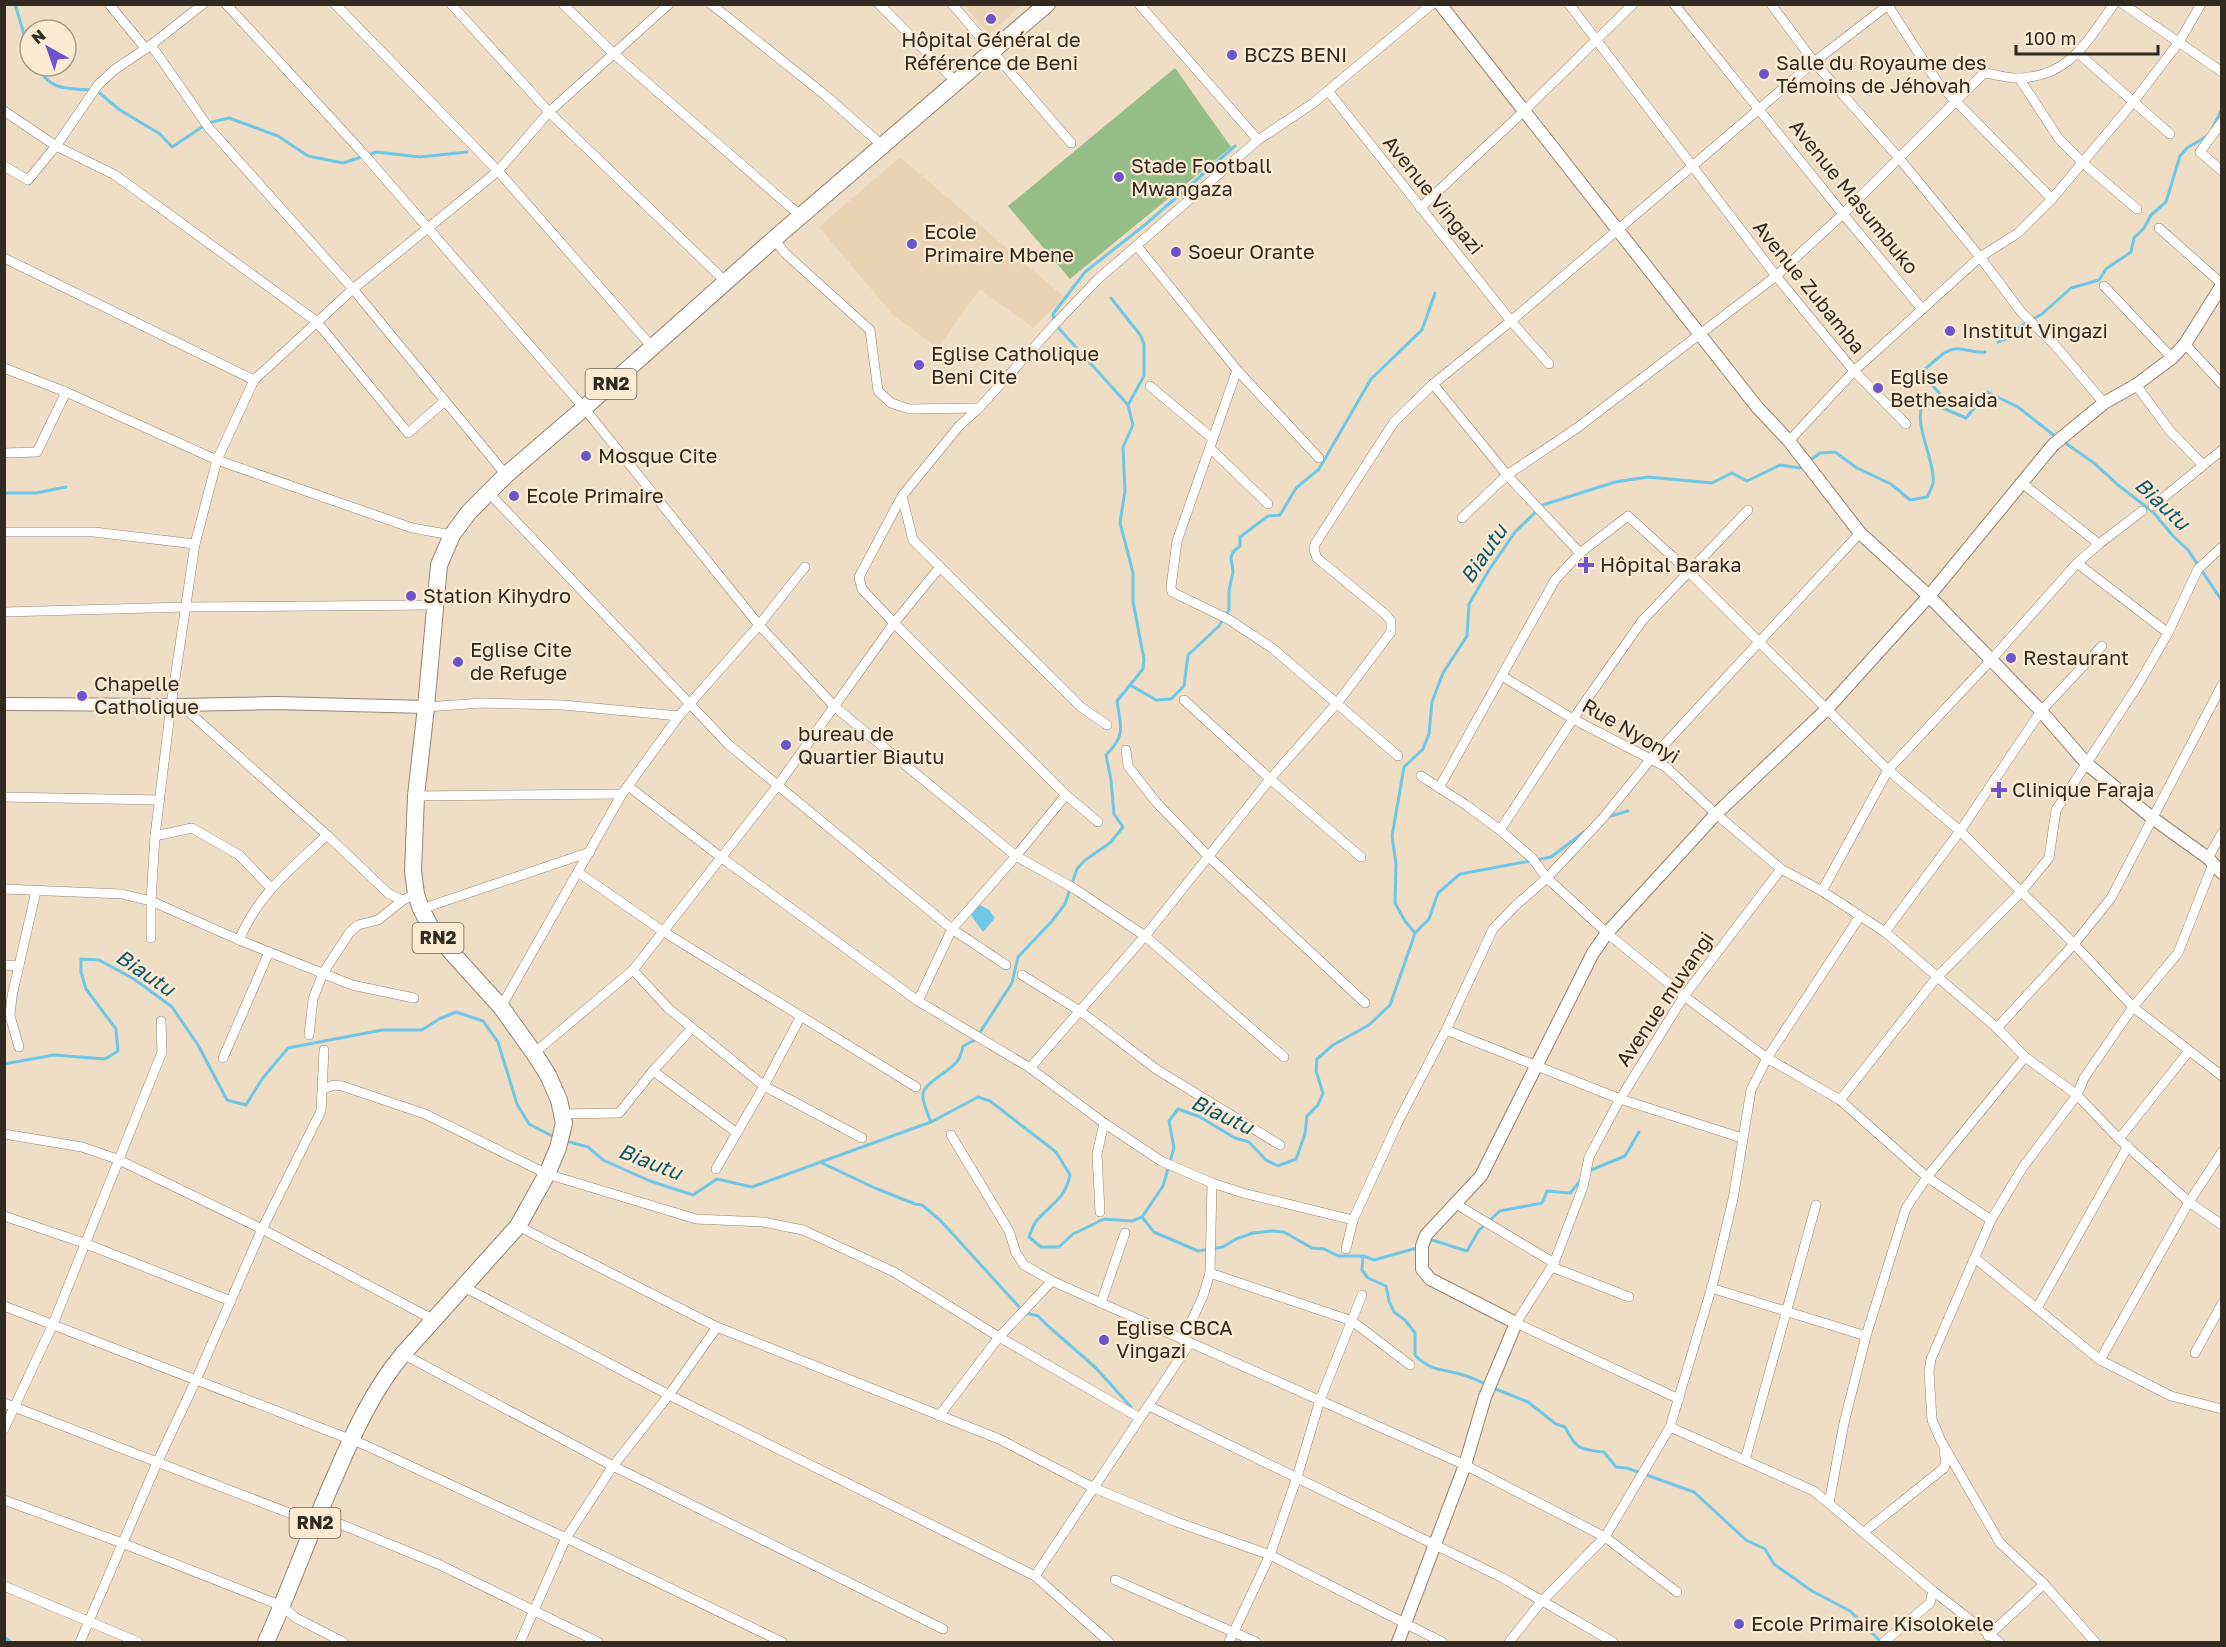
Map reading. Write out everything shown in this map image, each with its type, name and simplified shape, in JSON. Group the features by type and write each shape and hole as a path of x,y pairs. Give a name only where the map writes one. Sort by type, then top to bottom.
{"highway":[{"name":"RN2","path":"266,1642 351,1440 383,1380 403,1354 518,1226 547,1174 560,1141 563,1114 560,1100 548,1075 501,1007 434,933 413,901 412,871 416,796 439,565 452,535 468,512 506,475 725,281 1047,4"}],"street":[{"path":"108,4 148,47 206,125 353,289 506,475"},
{"path":"4,166 28,180 56,146 98,85 114,70 203,4"},
{"path":"226,4 364,155 584,408 759,625 835,707 1016,856 1145,936 1284,1057"},
{"path":"335,4 498,171 652,347"},
{"path":"451,4 549,112 725,281"},
{"path":"563,4 613,53 802,217"},
{"path":"151,938 155,836 176,705 195,544 217,460 254,380 353,289 498,171 549,112 669,4"},
{"path":"711,4 825,95 883,147"},
{"path":"879,4 956,82"},
{"path":"952,4 1071,143"},
{"path":"1139,4 1258,140"},
{"path":"1098,822 1066,795 894,623 862,589 859,577 902,496 959,426 979,408 1098,279 1258,140 1328,91 1432,4"},
{"path":"1440,4 1757,407 1789,441 1860,532 1929,596 1992,660 2087,764 2214,865"},
{"name":"Avenue Zubamba","path":"1569,4 1776,276 1854,371 1906,424"},
{"path":"1420,208 1524,111 1633,4"},
{"name":"Avenue Masumbuko","path":"1674,4 1922,309"},
{"path":"1771,4 1814,62 1899,158 2022,312 2104,403"},
{"path":"1462,518 1507,475 1577,428 1776,276 1843,214 1984,73 2019,78 2054,72 2078,53 2114,4"},
{"path":"2123,4 2222,72"},
{"path":"1789,441 1854,371 1980,257 2018,233 2052,199 2134,101 2179,42 2201,4"},
{"path":"1030,1068 1145,936 1270,779 1338,702 1391,632 1392,626 1385,614 1317,558 1314,550 1315,544 1394,422 1433,384 1511,321 1814,62 1887,5 1938,83 2052,199"},
{"path":"2078,53 2170,134"},
{"path":"2019,78 2059,139 2083,163 2137,208"},
{"name":"Avenue Vingazi","path":"1328,91 1511,321 1549,364"},
{"path":"4,111 56,146 115,176 316,321 408,433 445,401"},
{"path":"2222,122 2200,152 2222,171"},
{"path":"1679,1399 1516,1323 1430,1279 1422,1269 1422,1246 1426,1235 1481,1176 1593,953 1607,933 1716,814 1826,710 1929,596 2058,441 2104,403 2136,385 2172,358 2185,344 2222,285 2159,228"},
{"path":"774,239 786,254 870,330 879,391 891,403 909,409 979,408"},
{"path":"1137,246 1237,370 1319,458"},
{"path":"4,258 254,380"},
{"path":"2104,286 2172,358"},
{"path":"2185,344 2222,384"},
{"path":"4,368 66,392 217,460 412,528 452,535"},
{"path":"1237,370 1177,541 1172,592 1224,617 1272,648 1338,702 1398,756"},
{"path":"1433,384 1507,475 1580,553"},
{"path":"2136,385 2170,432 2202,464"},
{"path":"1150,386 1211,443 1268,504"},
{"path":"4,453 37,452 66,392"},
{"path":"2153,506 2222,450"},
{"path":"2022,483 2099,544"},
{"path":"488,492 729,745 952,929 1006,965"},
{"path":"902,496 913,540 1081,707 1107,725"},
{"path":"1500,830 1573,719 1642,621 1748,510"},
{"path":"1822,891 1888,770 1992,660 2077,563 2142,511"},
{"path":"1439,788 1555,580 1580,553 1628,516 1689,571 1888,770 1960,831 2074,944 2133,1007 2218,1073 2222,1059"},
{"path":"4,532 94,532 195,544"},
{"path":"1346,1249 1353,1220 1399,1120 1446,1030 1493,929 1547,878 1603,818 1650,760 1860,532"},
{"path":"1840,1100 1937,977 2021,892 2049,858 2056,810 2138,685 2168,633 2200,566 2222,547"},
{"path":"2077,563 2168,633"},
{"path":"501,1007 625,790 679,716 759,625 805,567"},
{"path":"534,1053 633,970 778,785 894,623 940,567"},
{"path":"4,612 186,607 435,606"},
{"path":"1885,932 1960,831 2041,711 2102,646"},
{"name":"Rue Nyonyi","path":"1502,676 1573,719 1666,767 1716,814 1781,869 1822,891 1885,932 1997,1028 2025,1057 2077,1095 2119,1139 2189,1202 2222,1226"},
{"path":"1997,1028 2074,944 2110,898 2222,686"},
{"path":"1184,700 1270,779 1361,856"},
{"path":"4,704 275,703 426,706 482,703 563,705 679,716"},
{"path":"176,705 327,835 389,894 413,901"},
{"path":"1125,750 1128,765 1156,802 1209,857 1365,1003"},
{"path":"1421,776 1500,830 1533,860 1547,878 1607,933 1684,996 1767,1058 1840,1100 1927,1177 1992,1220"},
{"path":"416,796 625,790 918,1001 1030,1068 1104,1123 1161,1161 1212,1183 1243,1193 1353,1220"},
{"path":"918,1001 952,929 1066,795"},
{"path":"4,797 160,800"},
{"path":"155,836 192,828 239,855 271,888"},
{"path":"2095,1642 2044,1584 2000,1543 1941,1441 1932,1420 1929,1372 1931,1359 1992,1220 2023,1167 2077,1095 2084,1078 2133,1007 2178,953 2214,865 2222,833"},
{"path":"239,940 249,917 271,888 327,835"},
{"path":"309,1035 313,999 323,973 350,932 358,925 378,920 413,901 590,852"},
{"name":"Avenue muvangi","path":"1516,1323 1553,1265 1583,1186 1589,1157 1620,1099 1684,996 1781,869"},
{"path":"579,873 664,932 916,1087"},
{"path":"4,889 122,894 151,902 352,985 414,998"},
{"path":"19,1047 10,1016 12,996 36,891"},
{"path":"1509,1642 1541,1602 1605,1537 1670,1427 1711,1288 1733,1199 1751,1090 1767,1058 1860,916"},
{"path":"223,1058 269,952"},
{"path":"4,965 19,966"},
{"path":"633,970 669,1009 764,1086 862,1138"},
{"path":"1022,975 1080,1011 1156,1069 1280,1145"},
{"path":"716,1169 801,1016"},
{"path":"4,1429 52,1324 162,1052 161,1021"},
{"path":"563,1114 619,1113 692,1028"},
{"path":"1446,1030 1620,1099 1742,1138"},
{"path":"80,1642 262,1229 321,1111 324,1050"},
{"path":"2119,1139 2189,1051"},
{"path":"1829,1503 1844,1423 1866,1336 1906,1208 1927,1177 2025,1057"},
{"path":"653,1071 737,1134"},
{"path":"323,1089 334,1085 342,1086 425,1114 547,1174 696,1219 763,1222 803,1230 894,1272 999,1337 1140,1418"},
{"path":"1100,1212 1097,1154 1104,1123"},
{"path":"4,1134 82,1147 117,1160 262,1229 434,1320"},
{"path":"951,1135 1009,1231 1016,1253 1024,1265 1052,1281 1465,1465 1605,1537 1677,1592"},
{"path":"2037,1308 2128,1146"},
{"path":"2100,1360 2189,1202 2222,1152"},
{"path":"1035,1576 1149,1406 1187,1342 1210,1273 1212,1183"},
{"path":"1456,1204 1553,1265 1629,1297"},
{"path":"1745,1460 1816,1205"},
{"path":"4,1216 84,1243 231,1301"},
{"path":"518,1226 717,1327 999,1438 1094,1488 1174,1521 1270,1555 1442,1642"},
{"path":"1101,1303 1125,1233"},
{"path":"1975,1258 2100,1360 2170,1396 2222,1409"},
{"path":"1210,1273 1352,1321 1410,1365"},
{"path":"939,1416 999,1337 1052,1281"},
{"path":"465,1287 669,1395 1035,1576 1109,1642"},
{"path":"1711,1288 1866,1336"},
{"path":"1229,1642 1270,1555 1320,1400 1362,1295"},
{"path":"2195,1353 2222,1304"},
{"path":"4,1306 351,1440 566,1538 782,1642"},
{"path":"1398,1642 1465,1465 1489,1387 1516,1323"},
{"path":"520,1642 566,1538 613,1466 669,1395 717,1327"},
{"path":"403,1354 613,1466 943,1629"},
{"path":"4,1403 157,1463 438,1564 598,1642"},
{"path":"1149,1406 1502,1577 1541,1602 1613,1642"},
{"path":"1670,1427 1814,1491 1988,1636 1999,1642"},
{"path":"1864,1532 1944,1468 1946,1462 1941,1441"},
{"path":"4,1500 122,1543 282,1606 296,1618 344,1642"},
{"path":"1114,1580 1256,1642"},
{"path":"1988,1636 2044,1584"},
{"path":"4,1586 138,1642"},
{"path":"1884,1642 1930,1603 1933,1591"}],"shaded area":[{"name":"Hôpital Général de Référence de Beni","path":"964,5 1022,5 989,34"},
{"path":"900,157 1064,297 1033,328 980,289 938,348 893,315 819,227"}],"green space":[{"name":"Stade Football Mwangaza","path":"1175,68 1231,147 1070,279 1008,206"}],"water":[{"path":"980,905 989,910 995,918 983,932 971,915"}],"waterway":[{"path":"15,4 19,18"},
{"path":"46,78 59,87 91,90"},
{"path":"97,91 120,110 160,134 172,147 208,123 229,118 278,136 308,156 343,163 377,152 420,157 467,152"},
{"path":"2212,129 2222,109"},
{"path":"1998,342 2008,338 2022,325 2042,314 2071,288 2099,280 2106,269 2131,252 2134,238 2144,228 2151,215 2166,202 2180,156 2187,148 2209,135"},
{"path":"1128,405 1055,324 1053,314 1085,272 1146,224 1235,146"},
{"path":"1132,686 1156,700 1171,699 1184,686 1188,655 1219,626 1229,610 1229,591 1233,572 1231,558 1233,552 1240,546 1240,537 1268,516 1280,515 1296,488 1319,469 1371,379 1422,330 1435,293"},
{"path":"931,1122 923,1101 923,1094 928,1085 955,1064 963,1046 975,1040 1012,983 1018,957 1065,904 1077,869 1084,861 1111,842 1123,827 1114,814 1106,755 1117,742 1121,731 1117,701 1143,669 1144,659 1133,602 1133,573 1120,523 1125,491 1123,447 1133,425 1128,405 1144,376 1144,345 1141,336 1111,298"},
{"path":"1943,407 1941,395 1922,374 1922,371 1949,350 1985,352"},
{"name":"Biautu","path":"1809,461 1820,453 1835,452 1857,468 1891,484 1910,500 1927,497 1933,485 1933,474 1920,420 1924,403 1936,405 1966,418 1987,392 2018,407 2056,437"},
{"name":"Biautu","path":"2064,442 2094,463 2153,512 2188,550 2222,601"},
{"name":"Biautu","path":"566,1141 588,1147 603,1160 650,1181 693,1195 717,1179 752,1187 931,1122 978,1097 990,1101 1056,1152 1070,1175 1061,1195 1037,1220 1032,1229 1029,1237 1041,1247 1059,1247 1073,1234 1104,1219 1132,1221 1142,1217 1163,1186 1174,1148 1169,1121 1178,1109 1200,1117 1235,1138 1249,1142 1266,1160 1278,1166 1296,1159 1305,1134 1307,1116 1318,1105 1323,1093 1316,1071 1317,1059 1333,1045 1369,1025 1390,1005 1415,933 1395,903 1396,864 1392,836 1404,767 1423,749 1429,734 1432,702 1443,673 1467,636 1469,604 1515,532 1543,505 1615,482 1648,477 1712,483 1732,473 1747,481 1780,465 1800,468 1804,465"},
{"path":"4,493 36,493 66,487"},
{"path":"1607,817 1628,811"},
{"path":"1536,860 1551,857 1584,832"},
{"path":"1416,932 1429,919 1438,893 1460,874 1530,861"},
{"name":"Biautu","path":"4,1064 54,1055 105,1059 118,1051 116,1029 86,989 81,972 81,959 99,960 134,979 172,1007 198,1045 227,1100 246,1105 262,1079 288,1048 382,1030 422,1030 456,1012 483,1021 498,1042 517,1104 529,1124 554,1137"},
{"path":"1589,1171 1625,1156 1639,1132"},
{"path":"822,1163 875,1188 922,1205 940,1220 1021,1309"},
{"path":"1429,1242 1432,1240 1467,1251 1479,1230 1500,1211 1542,1203 1547,1191 1570,1193 1580,1181"},
{"path":"1142,1217 1154,1232 1198,1251 1223,1247 1253,1233 1273,1231 1284,1232 1312,1248 1324,1249 1338,1256 1363,1256 1362,1270 1368,1278 1386,1286 1394,1312 1405,1320 1415,1333 1415,1355 1430,1366 1467,1376 1487,1385"},
{"path":"1364,1256 1374,1260 1417,1248"},
{"path":"1026,1313 1038,1316 1096,1368 1131,1407"},
{"path":"1493,1388 1528,1402 1556,1424 1565,1427 1572,1440 1580,1447 1604,1452 1616,1467 1627,1468 1694,1492 1746,1540 1765,1549 1774,1564 1812,1591 1850,1611 1881,1642"},
{"path":"4,1637 11,1642"}],"place":[{"name":"Hôpital Général de Référence de Beni","path":"991,19"},
{"name":"BCZS BENI","path":"1232,55"},
{"name":"Salle du Royaume des Témoins de Jéhovah","path":"1764,74"},
{"name":"Stade Football Mwangaza","path":"1119,177"},
{"name":"Ecole Primaire Mbene","path":"912,244"},
{"name":"Soeur Orante","path":"1176,252"},
{"name":"Institut Vingazi","path":"1950,331"},
{"name":"Eglise Catholique Beni Cite","path":"919,365"},
{"name":"Eglise Bethesaida","path":"1878,388"},
{"name":"Mosque Cite","path":"586,456"},
{"name":"Ecole Primaire","path":"514,496"},
{"name":"Hôpital Baraka","path":"1586,565"},
{"name":"Station Kihydro","path":"411,596"},
{"name":"Restaurant","path":"2011,658"},
{"name":"Eglise Cite de Refuge","path":"458,662"},
{"name":"Chapelle Catholique","path":"82,696"},
{"name":"bureau de Quartier Biautu","path":"786,745"},
{"name":"Clinique Faraja","path":"1999,790"},
{"name":"Eglise CBCA Vingazi","path":"1104,1340"},
{"name":"Ecole Primaire Kisolokele","path":"1739,1624"}]}
